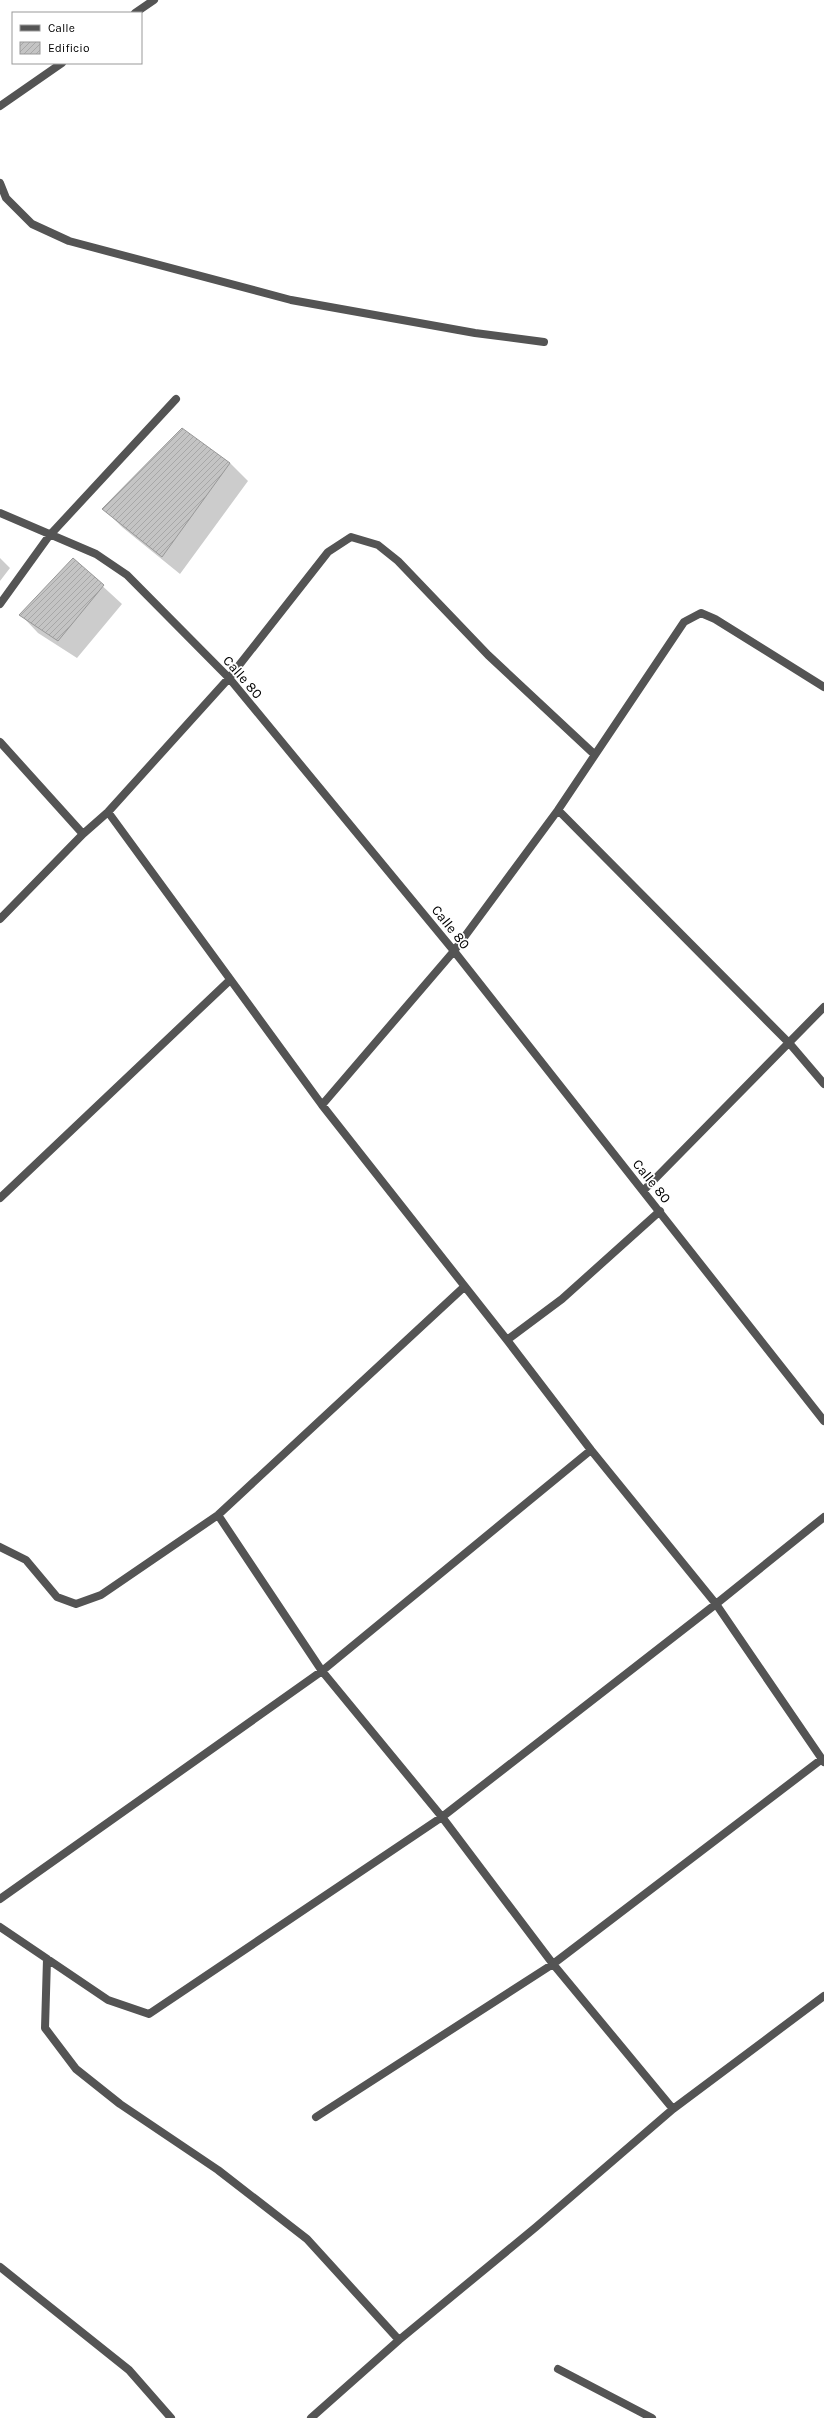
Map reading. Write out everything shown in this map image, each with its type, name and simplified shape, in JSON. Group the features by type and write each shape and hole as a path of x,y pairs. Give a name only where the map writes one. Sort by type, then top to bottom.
{"street":[{"path":"136,12 154,0"},
{"path":"0,106 61,64"},
{"path":"0,183 6,198 32,224 69,240 291,300 475,333 544,342"},
{"path":"0,604 49,536 176,399"},
{"name":"Calle 80","path":"0,513 49,536 96,554 127,575 229,678 454,951 824,1421"},
{"path":"0,919 83,834 108,812 229,678 328,552 351,537 378,545 398,561 488,655 594,754"},
{"path":"322,1105 454,951 558,810 594,754 684,622 701,613 715,619 824,687"},
{"path":"0,742 83,834"},
{"path":"558,810 790,1044 824,1084"},
{"path":"108,812 229,981 322,1105 507,1340 591,1450 716,1604 823,1760 554,1964 316,2117"},
{"path":"0,1198 229,981"},
{"path":"643,1191 790,1044 824,1007"},
{"path":"507,1340 562,1298 660,1211"},
{"path":"0,1548 26,1560 57,1597 76,1604 101,1595 218,1515 464,1287"},
{"path":"0,1899 322,1671 591,1450"},
{"path":"218,1515 322,1671 442,1817 554,1964 673,2109"},
{"path":"0,1927 108,2000 148,2014 442,1817 716,1604 824,1517"},
{"path":"47,1959 45,2028 76,2069 120,2104 218,2170 307,2240 399,2340"},
{"path":"310,2418 399,2340 536,2227 673,2109 824,1996"},
{"path":"0,2267 129,2370 171,2418"},
{"path":"558,2370 652,2418"}],"building":[{"path":"182,428 230,463 162,557 102,509"},
{"path":"73,558 104,585 58,641 19,615"}]}
